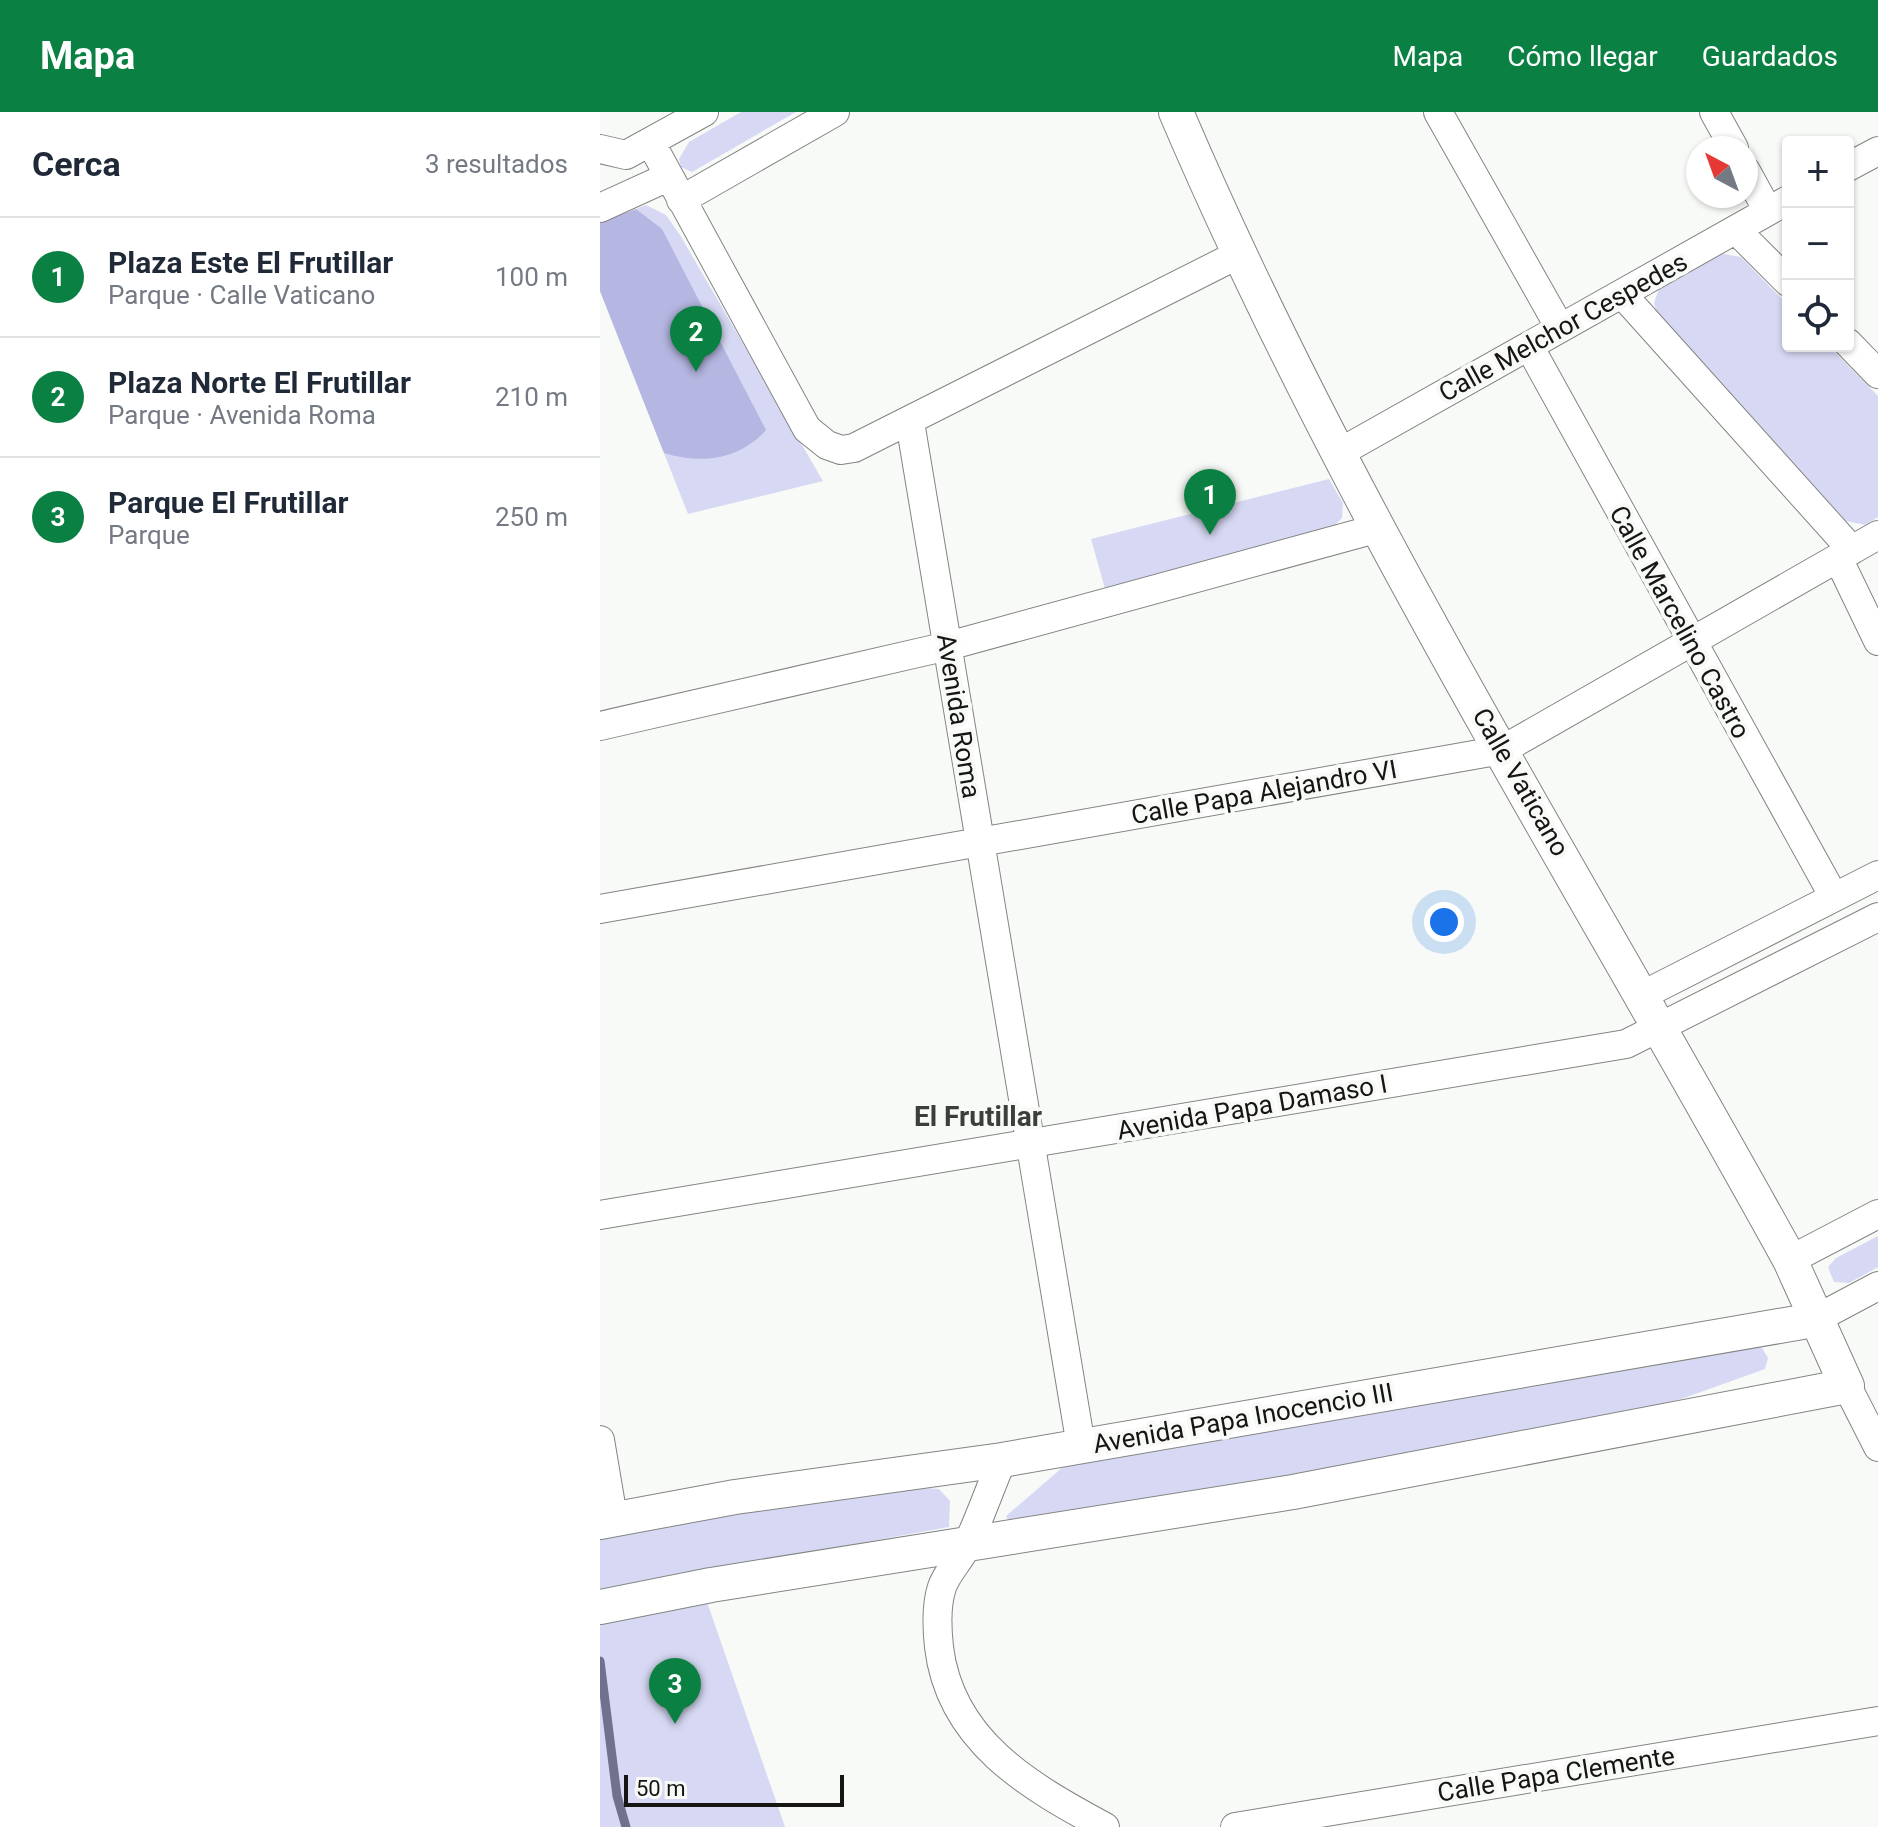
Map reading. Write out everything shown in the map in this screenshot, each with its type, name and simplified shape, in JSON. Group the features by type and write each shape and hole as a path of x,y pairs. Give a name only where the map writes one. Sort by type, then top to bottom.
{"street":[{"path":"600,149 626,155 704,112"},
{"path":"600,208 675,188 835,112"},
{"name":"Calle Vaticano","path":"1176,112 1237,255 1337,454 1790,1260 1814,1320 1878,1447"},
{"path":"1438,112 1560,328"},
{"path":"1714,112 1727,136"},
{"path":"651,143 813,437 841,450 854,448 910,422 1237,255"},
{"path":"1854,164 1878,151"},
{"path":"1758,184 1778,206"},
{"name":"Calle Melchor Cespedes","path":"1337,454 1778,206"},
{"path":"1736,230 1786,280"},
{"path":"1622,294 1845,554 1878,641"},
{"name":"Calle Marcelino Castro","path":"1529,346 1690,643 1834,897"},
{"path":"1854,349 1878,374"},
{"name":"Avenida Roma","path":"910,422 1081,1446"},
{"path":"600,726 948,646 1379,528"},
{"name":"Calle Papa Alejandro VI","path":"600,909 1502,750 1878,535"},
{"path":"1643,995 1878,875"},
{"name":"Avenida Papa Damaso I","path":"600,1215 1626,1044 1878,917"},
{"path":"1790,1260 1878,1214"},
{"name":"Avenida Papa Inocencio III","path":"606,1520 1002,1460 1814,1320 1878,1286"},
{"path":"600,1607 711,1585 1293,1492 1847,1386"},
{"path":"600,1440 606,1520"},
{"path":"1002,1460 967,1546 942,1587 937,1629 942,1677 963,1720 1003,1762 1057,1801 1105,1827"},
{"name":"Calle Papa Clemente","path":"1235,1827 1878,1721"}],"shaded area":[{"path":"741,112 796,112 692,172 681,167 679,159 689,142"},
{"path":"646,205 666,215 680,235 823,481 688,514 600,291 600,223"},
{"path":"636,209 662,229 766,430 744,448 706,459 664,453 600,291 600,223"},
{"path":"1719,253 1741,257 1782,299 1782,352 1835,352 1878,396 1878,517 1865,525 1846,521 1657,314 1654,303 1660,286"},
{"path":"1329,479 1343,503 1342,518 1328,532 1105,589 1091,539"},
{"path":"1878,1236 1878,1267 1849,1283 1834,1282 1828,1267 1836,1258"},
{"path":"1743,1345 1762,1348 1768,1358 1765,1369 1684,1398 1597,1422 1012,1527 1006,1516 1063,1467"},
{"path":"925,1488 939,1489 950,1501 949,1527 600,1590 600,1538 743,1513"},
{"path":"706,1599 785,1827 600,1827 600,1620"}],"waterway":[{"path":"600,1661 617,1796 626,1827"}],"place":[{"name":"Plaza Norte El Frutillar","path":"696,372"},
{"name":"Plaza Este El Frutillar","path":"1210,535"},
{"name":"Parque El Frutillar","path":"675,1724"}],"district":[{"name":"El Frutillar","path":"978,1116"}]}
